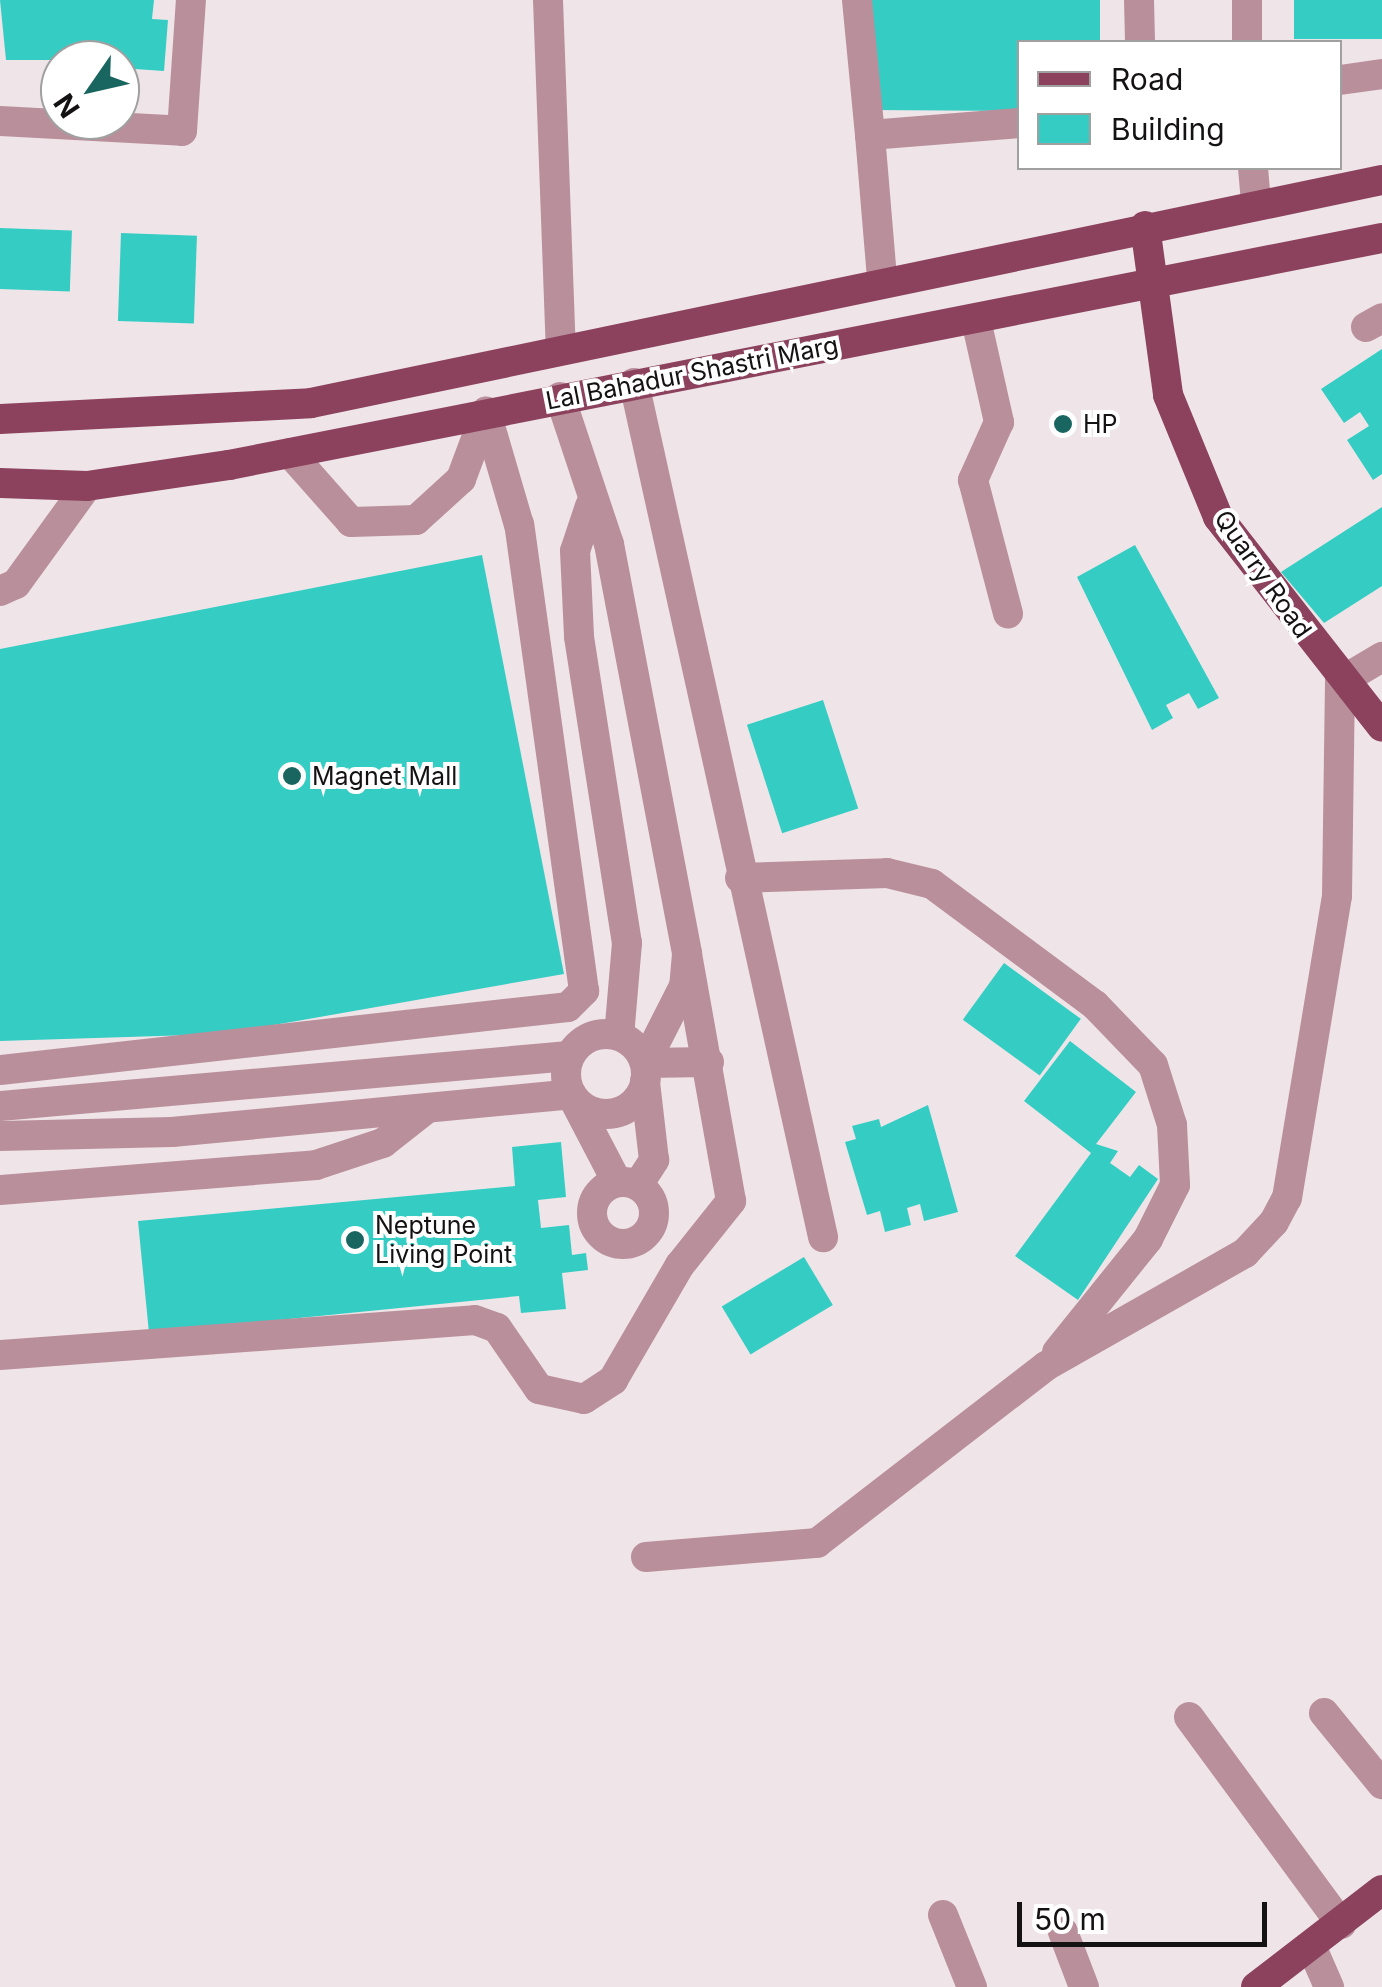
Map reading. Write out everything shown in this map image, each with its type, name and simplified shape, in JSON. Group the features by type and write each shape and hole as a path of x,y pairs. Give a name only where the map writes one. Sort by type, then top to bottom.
{"main road":[{"name":"Lal Bahadur Shastri Marg","path":"0,418 311,403 882,279 1382,180"},
{"name":"Quarry Road","path":"1144,226 1168,394 1218,517 1340,682 1382,726"},
{"name":"Lal Bahadur Shastri Marg","path":"0,484 87,486 290,452 1382,238"},
{"path":"1256,1987 1312,1948 1382,1890"}],"street":[{"path":"0,121 182,131 191,0"},
{"path":"548,0 562,349"},
{"path":"857,0 882,279"},
{"path":"1139,0 1140,40"},
{"path":"1248,0 1248,40"},
{"path":"1342,80 1382,74"},
{"path":"870,136 1017,123"},
{"path":"1253,170 1256,202"},
{"path":"976,320 999,422 973,480 1008,612"},
{"path":"634,383 740,878 823,1237"},
{"path":"0,1355 476,1320 497,1328 540,1388 584,1399 613,1380 680,1265 731,1202 709,1062 609,544 590,506 560,397"},
{"path":"290,452 351,522 416,520 460,479 486,412"},
{"path":"0,1070 170,1058 568,1007 584,991 519,525 486,412"},
{"path":"0,591 16,584 87,486"},
{"path":"569,1056 571,1094 628,1184 654,1219 626,1258 600,1234 592,1214 599,1194 628,1184 654,1160 645,1073 618,1036 627,943 578,620 575,550 590,506"},
{"path":"646,1557 817,1543 1046,1366 1245,1254 1287,1198 1338,896 1340,682 1382,657"},
{"path":"740,878 888,873 932,884 1095,1005 1152,1065 1172,1124 1175,1185 1148,1240 1046,1366"},
{"path":"571,1094 584,1108 622,1112 645,1073 684,986 688,954"},
{"path":"0,1106 169,1097 569,1056 600,1034 618,1036"},
{"path":"645,1073 709,1062"},
{"path":"0,1136 172,1132 571,1094"},
{"path":"168,1182 172,1132 169,1097"},
{"path":"0,1190 168,1182 316,1166 383,1143 425,1110"},
{"path":"1324,1714 1382,1784"},
{"path":"1189,1717 1341,1924"},
{"path":"942,1915 972,1987"},
{"path":"1063,1932 1084,1987"},
{"path":"1312,1948 1329,1987"}],"building":[{"path":"0,0 154,0 152,19 168,20 164,71 140,69 140,40 40,40 40,60 6,60"},
{"path":"871,0 1100,0 1100,40 1017,40 1017,111 871,110"},
{"path":"1294,0 1382,0 1382,39 1294,39"},
{"path":"0,228 72,231 70,291 0,289"},
{"path":"121,233 197,236 194,324 118,321"},
{"path":"1382,349 1382,474 1373,480 1347,440 1369,426 1360,412 1344,423 1321,389"},
{"path":"1382,507 1382,586 1324,623 1281,572"},
{"path":"1135,545 1219,698 1198,709 1189,693 1166,705 1173,718 1152,730 1077,577"},
{"name":"Magnet Mall","path":"482,555 564,974 223,1034 0,1041 0,649"},
{"path":"823,700 858,808 782,833 747,725"},
{"path":"1004,963 1081,1019 1040,1075 963,1020"},
{"path":"1070,1041 1136,1092 1096,1144 1118,1151 1110,1163 1130,1177 1139,1165 1158,1179 1078,1300 1015,1256 1091,1153 1024,1101"},
{"path":"928,1105 958,1212 924,1221 920,1204 907,1208 911,1225 885,1232 880,1211 867,1215 845,1142 856,1139 852,1126 879,1119 881,1127"},
{"name":"Neptune Living Point","path":"561,1142 566,1197 538,1200 541,1228 569,1225 572,1255 586,1253 588,1270 562,1273 566,1309 521,1313 519,1296 149,1333 138,1221 515,1186 512,1147"},
{"path":"804,1257 833,1305 751,1354 722,1306"}],"place":[{"name":"HP","path":"1063,424"},
{"name":"Magnet Mall","path":"292,776"},
{"name":"Neptune Living Point","path":"355,1240"}]}
